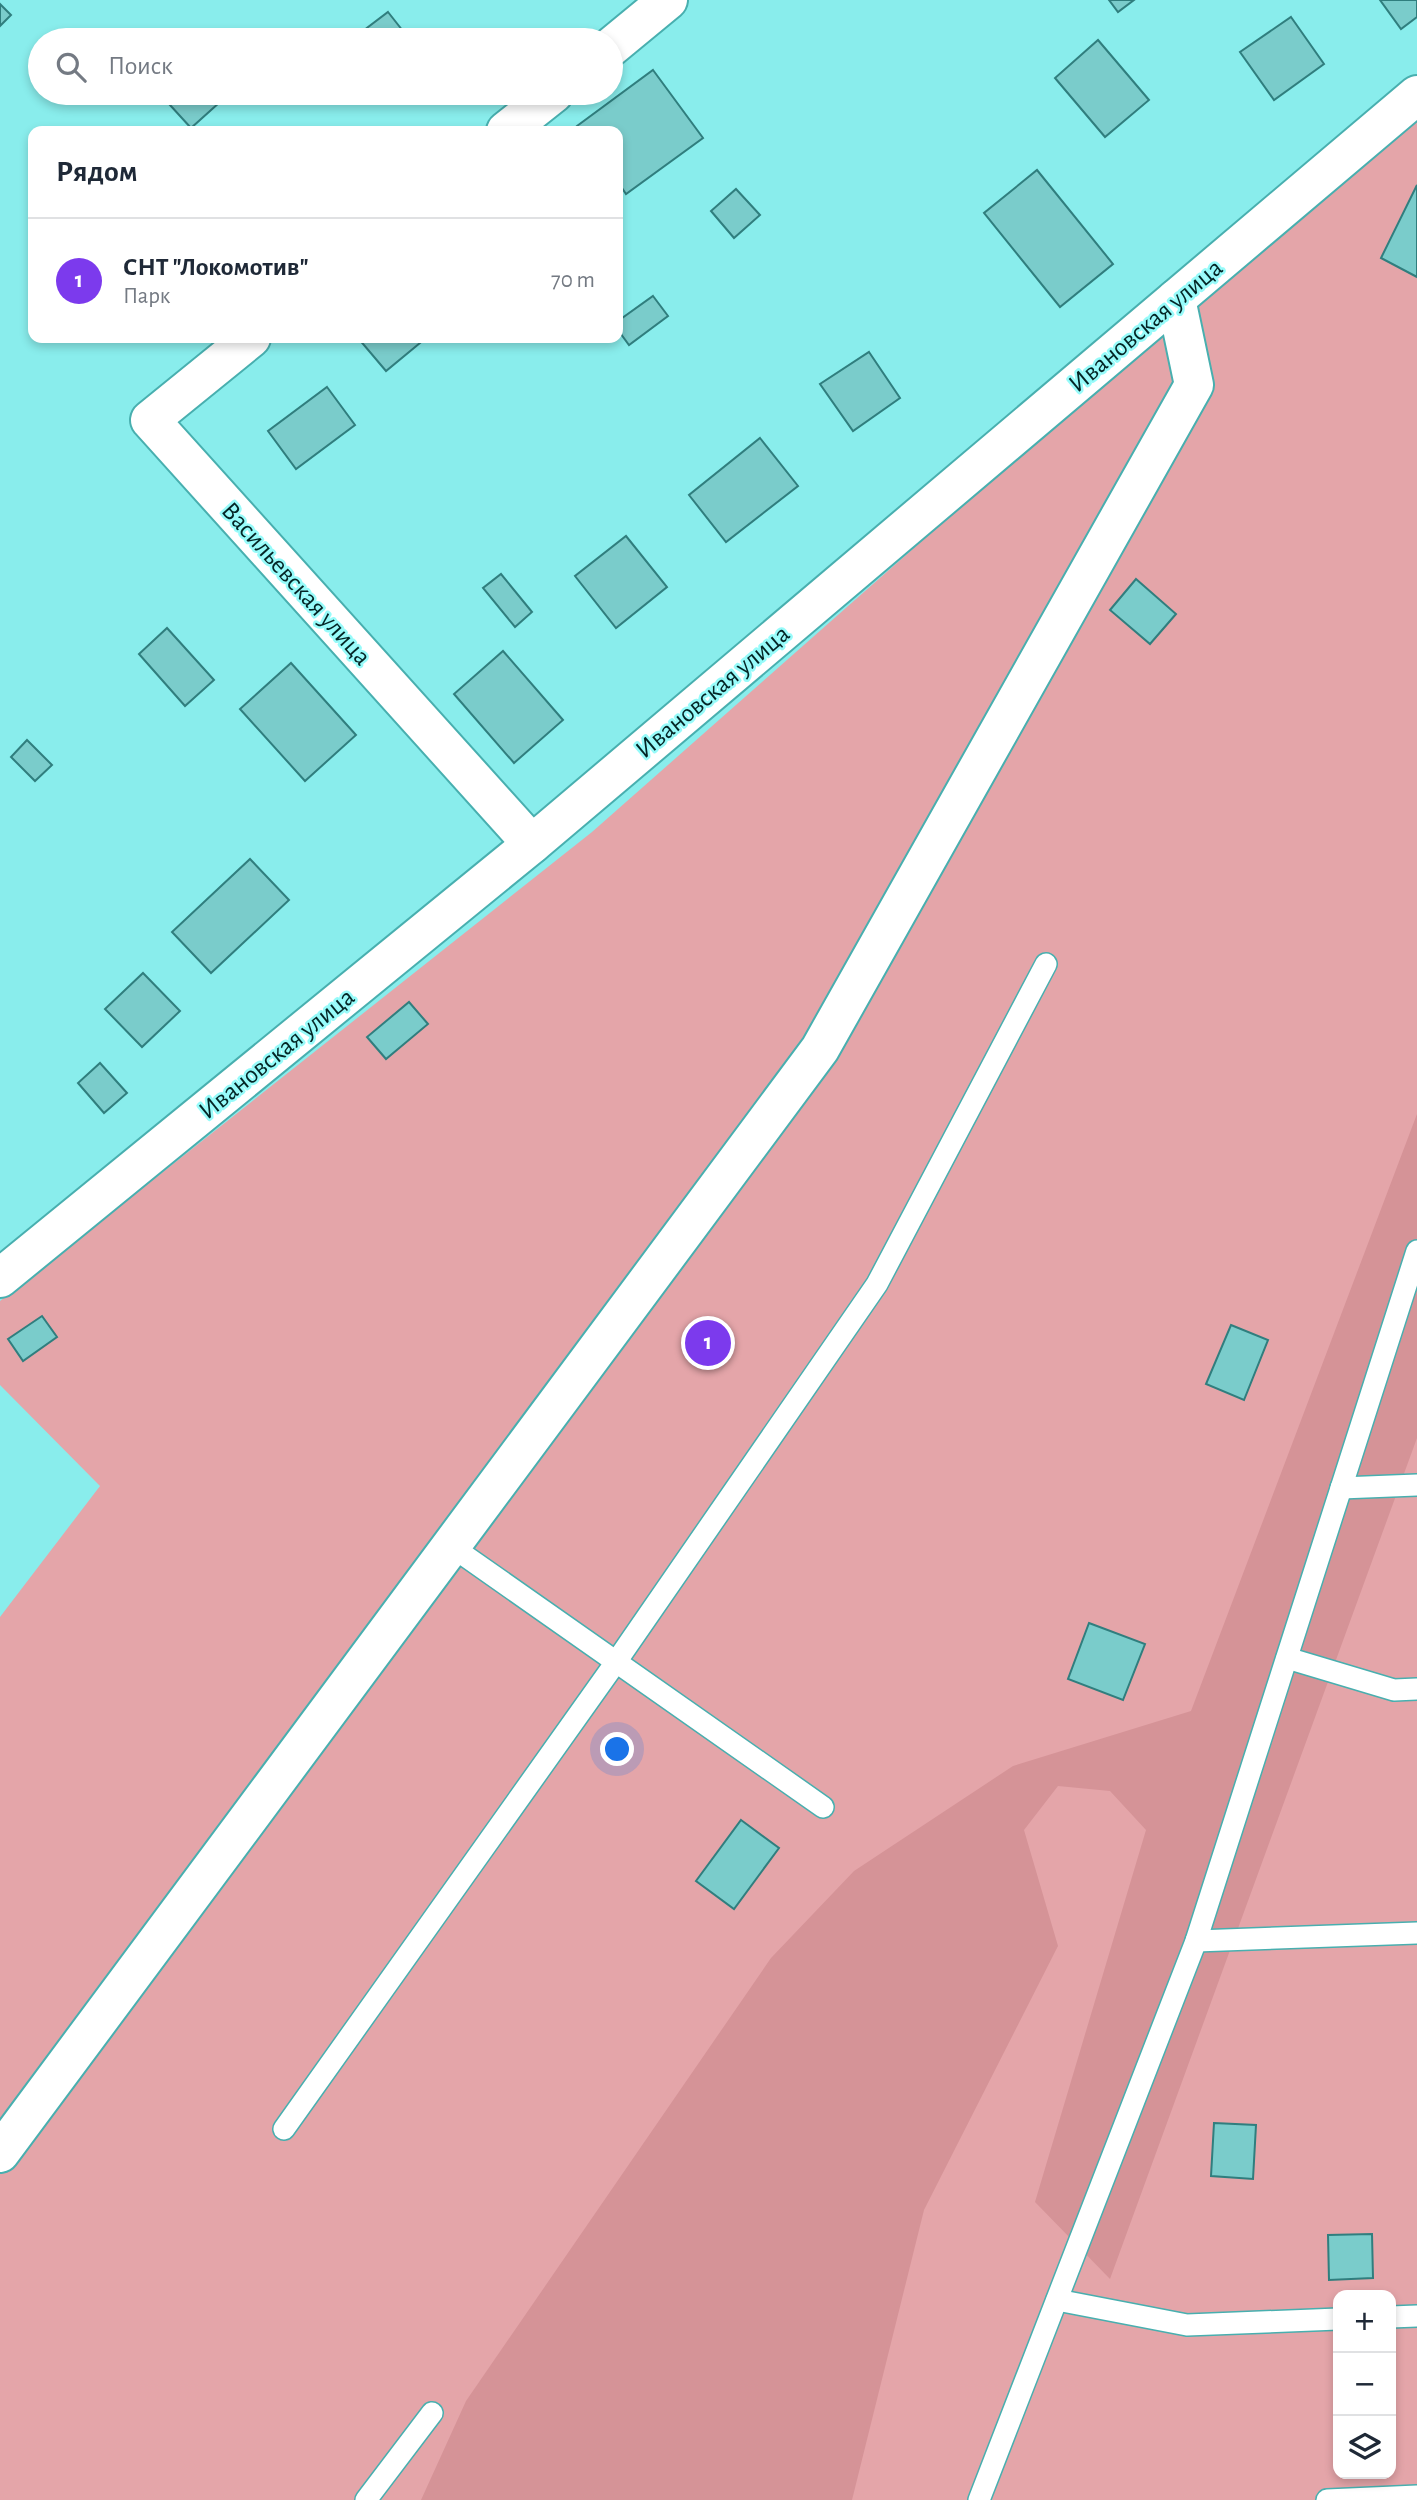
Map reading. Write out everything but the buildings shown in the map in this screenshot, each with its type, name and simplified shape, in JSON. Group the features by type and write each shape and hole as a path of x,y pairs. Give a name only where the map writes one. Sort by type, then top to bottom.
{"street":[{"path":"623,37 668,0"},
{"name":"Ивановская улица","path":"0,1278 532,844 1417,95"},
{"path":"512,126 539,105"},
{"path":"0,2153 820,1049 1194,385 1175,299"},
{"name":"Васильевская улица","path":"245,343 150,420 532,844"}],"lane":[{"path":"284,2129 616,1662 877,1284 1046,964"},
{"path":"979,2500 1196,1941 1416,1260"},
{"path":"1341,1488 1417,1485"},
{"path":"451,1546 823,1807"},
{"path":"1287,1658 1394,1690 1417,1689"},
{"path":"1196,1941 1417,1933"},
{"path":"1057,2300 1187,2325 1333,2319"},
{"path":"1396,2317 1417,2316"},
{"path":"366,2500 432,2413"},
{"path":"1327,2500 1417,2496"}],"shaded area":[{"path":"1417,117 1417,2500 0,2500 0,1617 100,1486 0,1385 0,1301 592,832 1204,292"},
{"path":"1417,1114 1417,1438 1110,2279 1035,2202 1146,1830 1110,1791 1058,1786 1024,1830 1058,1946 924,2210 852,2500 421,2500 466,2401 771,1958 854,1871 1013,1766 1191,1711"}],"place":[{"name":"СНТ \"Локомотив\"","path":"708,1343"}]}
